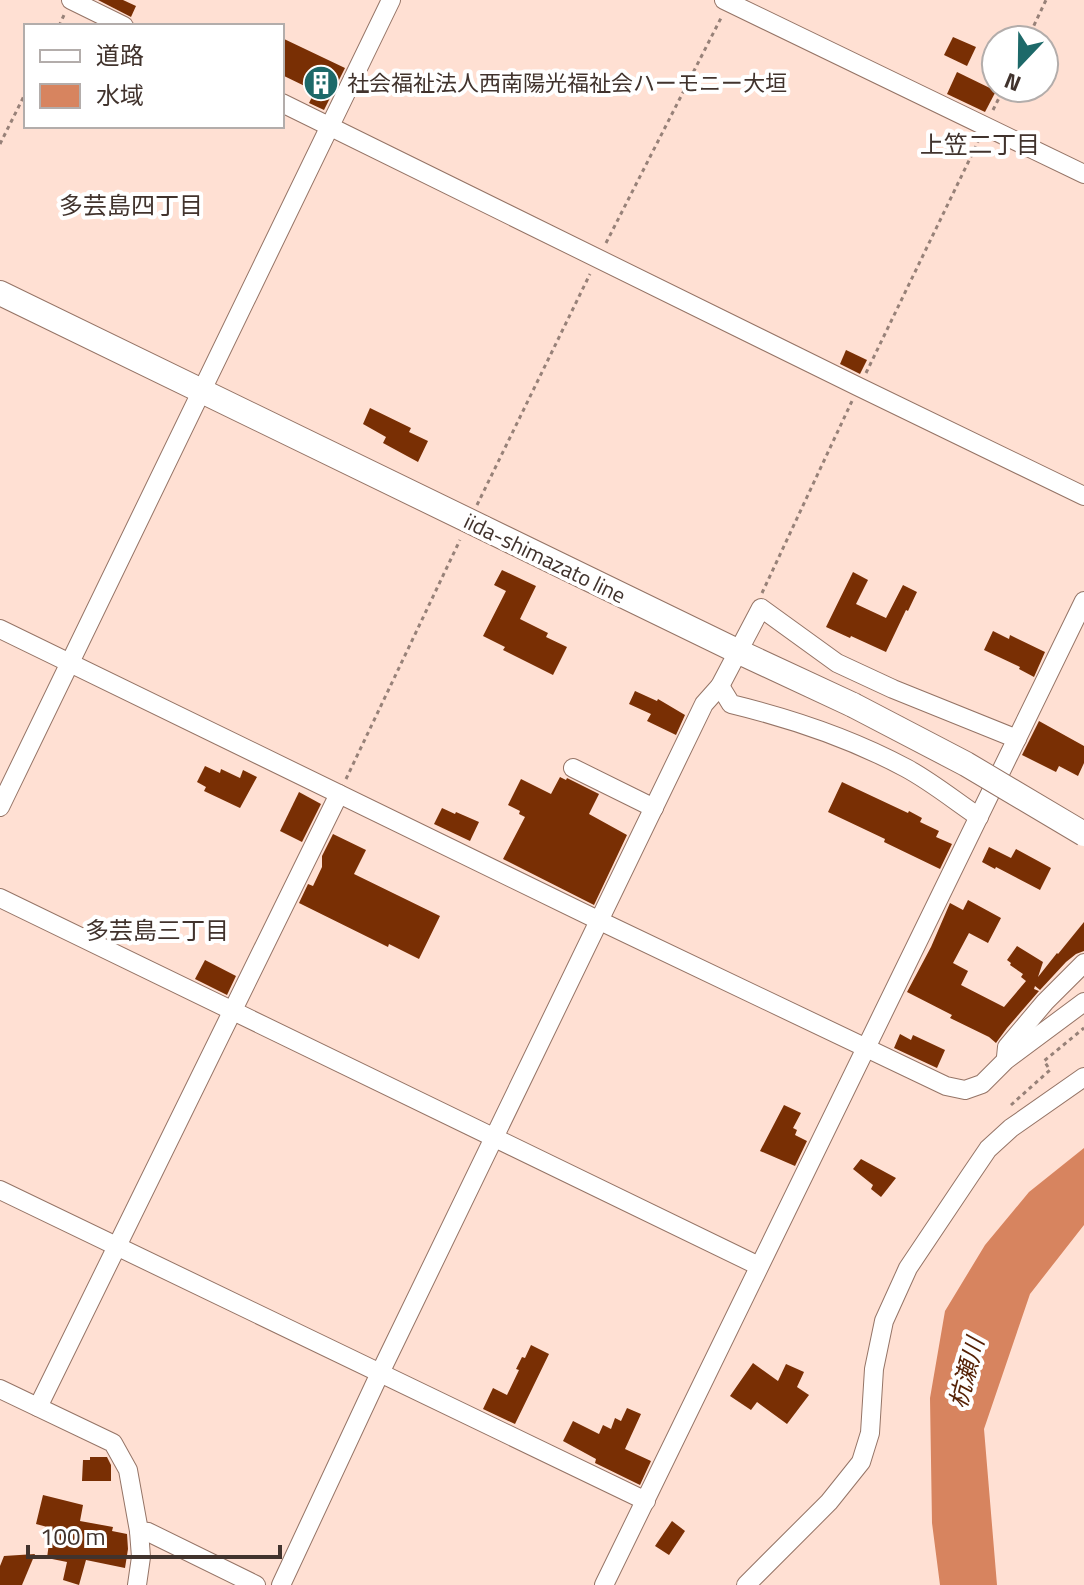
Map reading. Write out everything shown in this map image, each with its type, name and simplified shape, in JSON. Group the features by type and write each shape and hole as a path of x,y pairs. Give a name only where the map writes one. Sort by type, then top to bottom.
{"main road":[{"name":"iida-shimazato line","path":"0,293 853,705 966,764 1084,834"}],"street":[{"path":"71,0 120,24"},
{"path":"0,807 391,0"},
{"path":"727,1 1084,174"},
{"path":"284,104 1084,496"},
{"path":"604,1585 1084,601"},
{"path":"281,1585 380,1373 704,704 720,686 761,608 837,663 1017,739"},
{"path":"0,629 946,1086 965,1090 982,1084 1006,1060 1084,1002"},
{"path":"720,686 731,704 832,733 908,769 979,817"},
{"path":"573,768 654,808"},
{"path":"38,1407 339,794"},
{"path":"0,898 759,1266"},
{"path":"1006,1060 1007,1047 1084,963"},
{"path":"746,1585 829,1502 861,1462 870,1433 874,1369 884,1321 908,1268 988,1149 1011,1128 1084,1077"},
{"path":"0,1190 646,1501"},
{"path":"0,1389 113,1443 128,1470 139,1531 141,1557 137,1585"},
{"path":"139,1531 148,1532 256,1585"}],"path":[{"path":"1035,24 1046,0"},
{"path":"339,794 469,521 727,1"},
{"path":"0,144 24,96"},
{"path":"761,608 761,595 996,104"},
{"path":"1007,1108 1050,1070 1044,1061 1084,1028"}],"water":[{"name":"杭瀬川","path":"1084,1148 1084,1225 1030,1294 984,1429 997,1585 940,1585 932,1523 930,1398 945,1311 985,1245 1029,1192"}],"building":[{"path":"98,0 123,0 136,6 131,17"},
{"path":"953,37 976,47 967,66 944,55"},
{"name":"社会福祉法人西南陽光福祉会ハーモニー大垣","path":"284,39 345,68 324,110 309,103 315,91 284,76"},
{"path":"957,72 980,83 980,104 989,104 985,112 947,94"},
{"path":"846,350 867,360 860,374 840,364"},
{"path":"370,408 411,428 409,432 428,441 418,462 383,443 386,437 363,424"},
{"path":"502,570 536,586 520,619 567,647 553,675 503,650 505,647 483,636 506,591 494,585"},
{"path":"853,572 868,580 856,604 886,618 903,585 917,592 886,652 826,627"},
{"path":"993,631 1009,639 1010,635 1045,652 1034,677 984,650"},
{"path":"635,691 658,699 685,715 676,735 647,721 651,714 629,704"},
{"path":"1039,721 1084,746 1084,763 1078,776 1059,766 1056,772 1022,755"},
{"path":"205,766 240,778 243,770 257,777 240,808 204,791 206,787 197,782"},
{"path":"560,777 599,794 589,814 627,835 594,905 503,859 525,817 508,805 521,779 551,794"},
{"path":"842,782 909,811 922,818 920,822 939,831 936,837 952,844 940,869 828,812"},
{"path":"299,792 321,804 302,842 280,831"},
{"path":"442,808 479,822 470,841 434,824"},
{"path":"333,834 366,850 354,874 440,916 419,959 299,903 308,884 313,886"},
{"path":"989,847 1011,858 1016,849 1051,868 1040,890 982,862"},
{"path":"968,900 1001,918 988,943 969,933 953,963 968,971 961,985 1004,1007 1026,981 1021,977 1023,974 1007,960 1017,946 1043,962 1038,977 1084,922 1084,951 1066,962 1040,990 1035,986 1034,989 1039,991 996,1043 950,1018 952,1015 907,992 950,903 963,910"},
{"path":"205,960 236,976 227,995 195,979"},
{"path":"900,1034 911,1040 913,1035 945,1050 937,1068 894,1048"},
{"path":"784,1105 801,1113 793,1128 797,1130 795,1135 807,1141 795,1166 760,1151"},
{"path":"861,1159 896,1178 881,1197 871,1189 873,1185 853,1169"},
{"path":"531,1345 549,1354 515,1424 483,1409 493,1388 507,1395 519,1370 516,1369"},
{"path":"753,1363 778,1381 786,1364 804,1372 797,1387 809,1395 787,1424 757,1402 751,1410 730,1396"},
{"path":"627,1408 641,1414 625,1449 651,1461 640,1485 595,1463 596,1459 563,1441 573,1421 599,1434 603,1425 611,1429 615,1418 621,1421"},
{"path":"90,1457 107,1457 111,1465 111,1481 82,1481 83,1460 90,1460"},
{"path":"43,1495 83,1505 80,1521 113,1527 112,1531 127,1534 125,1568 86,1560 79,1585 63,1580 67,1562 47,1558 51,1528 36,1524"},
{"path":"672,1521 685,1531 669,1555 655,1546"},
{"path":"35,1554 22,1585 0,1585 0,1566 4,1556"}],"place":[{"name":"社会福祉法人西南陽光福祉会ハーモニー大垣","path":"321,83"}],"district":[{"name":"上笠二丁目","path":"980,145"},
{"name":"多芸島四丁目","path":"131,206"},
{"name":"多芸島三丁目","path":"157,931"}]}
